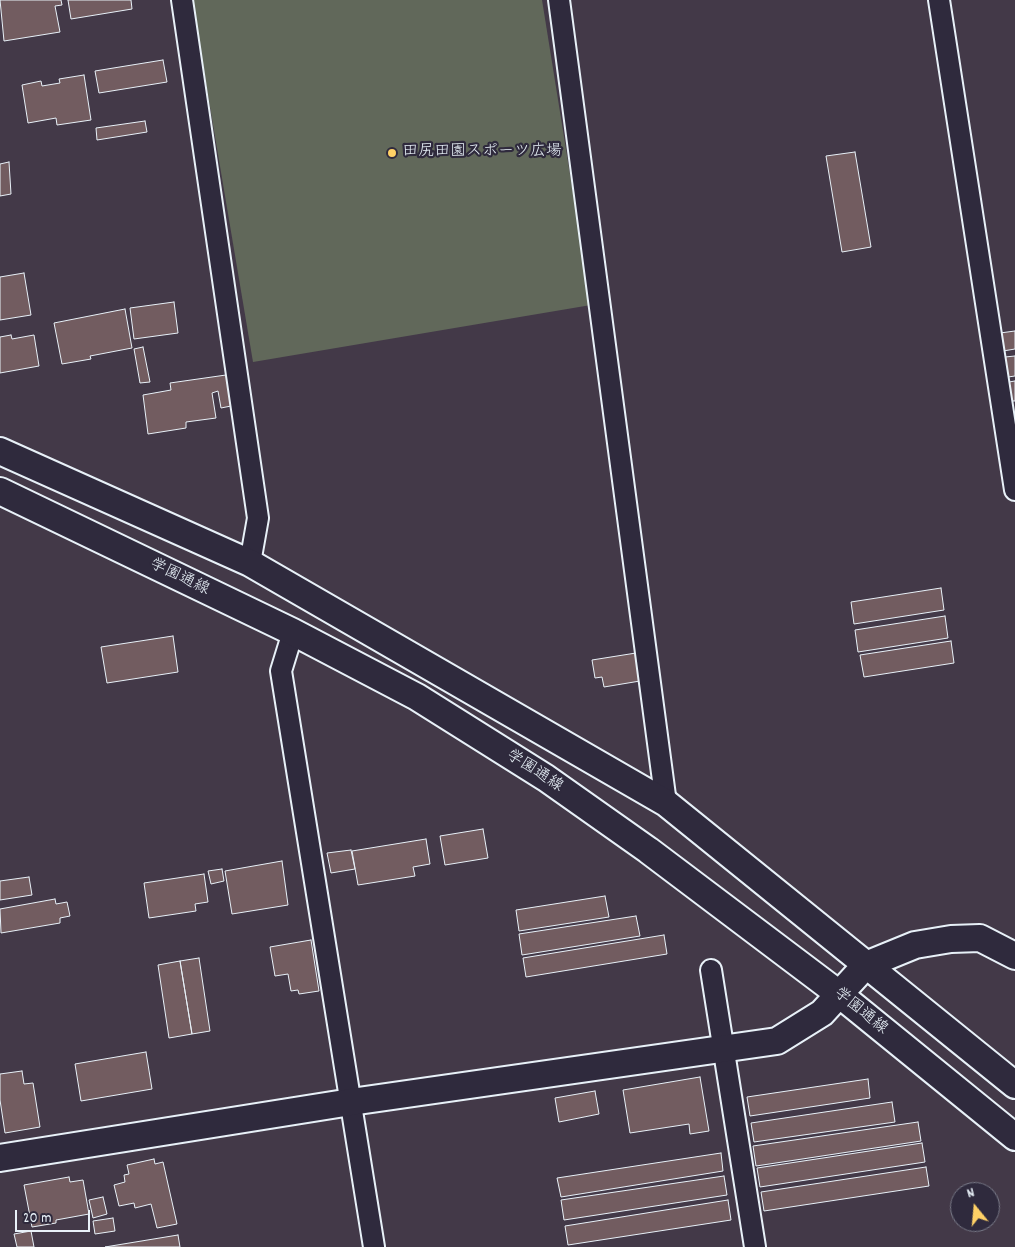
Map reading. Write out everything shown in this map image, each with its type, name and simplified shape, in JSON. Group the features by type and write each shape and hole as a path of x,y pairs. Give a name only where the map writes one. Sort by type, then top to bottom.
{"street":[{"path":"182,0 258,518 250,563"},
{"path":"559,0 666,803"},
{"path":"939,0 1015,490"},
{"path":"0,451 250,563 666,803 1015,1085"},
{"name":"学園通線","path":"0,491 293,632 417,698 546,778 648,850 839,994 1015,1137"},
{"path":"293,632 281,671 374,1247"},
{"path":"0,1158 351,1102 777,1041 822,1013 866,965 915,945 980,938 1015,956"},
{"path":"710,970 755,1247"}],"green space":[{"name":"田尻田園スポーツ広場","path":"192,0 542,0 591,305 253,362"}],"building":[{"path":"0,0 61,0 62,5 55,6 60,32 4,41"},
{"path":"68,0 131,0 132,9 71,19"},
{"path":"163,60 167,82 99,93 95,71"},
{"path":"84,75 91,120 57,125 56,118 28,123 22,85 41,81 42,86 60,83 59,79"},
{"path":"145,121 147,132 97,140 96,128"},
{"path":"855,152 871,247 842,252 826,156"},
{"path":"9,162 11,194 0,196 0,164"},
{"path":"24,273 31,315 0,320 0,277"},
{"path":"174,302 178,333 134,339 130,308"},
{"path":"125,309 132,348 90,356 91,359 62,364 54,323"},
{"path":"1015,331 1015,349 1003,351 1000,333"},
{"path":"11,335 12,339 34,335 39,366 0,373 0,337"},
{"path":"143,347 150,382 140,383 134,349"},
{"path":"1015,356 1015,376 1008,377 1005,357"},
{"path":"226,375 231,406 221,408 218,391 212,393 216,418 186,422 186,428 148,434 143,395 171,390 170,383"},
{"path":"1015,381 1015,401 1012,401 1009,382"},
{"path":"941,588 944,610 854,624 851,602"},
{"path":"945,616 948,638 858,652 855,630"},
{"path":"173,636 178,672 107,683 101,647"},
{"path":"951,641 954,663 864,677 860,655"},
{"path":"636,653 640,681 604,687 602,677 595,678 592,660"},
{"path":"483,829 488,858 445,865 440,836"},
{"path":"426,839 430,864 413,867 415,876 358,885 352,851"},
{"path":"351,850 355,869 331,873 327,853"},
{"path":"282,861 288,905 232,914 225,871"},
{"path":"222,869 224,881 211,884 208,871"},
{"path":"204,874 208,902 195,904 196,911 149,918 144,883"},
{"path":"29,877 32,895 0,900 0,881"},
{"path":"605,896 609,917 519,931 516,910"},
{"path":"55,899 56,904 67,902 70,916 60,918 60,923 1,933 0,909"},
{"path":"636,916 640,936 522,955 519,934"},
{"path":"664,935 667,954 526,977 523,958"},
{"path":"311,940 319,991 299,994 298,990 291,991 288,974 275,976 270,947"},
{"path":"199,958 210,1031 192,1034 180,961"},
{"path":"180,961 192,1034 169,1038 158,965"},
{"path":"146,1052 152,1089 81,1101 75,1064"},
{"path":"22,1071 24,1084 33,1083 40,1127 5,1133 0,1100 0,1074"},
{"path":"700,1077 709,1131 690,1134 689,1124 630,1133 623,1090"},
{"path":"868,1079 870,1098 750,1116 747,1097"},
{"path":"595,1091 599,1114 559,1122 555,1098"},
{"path":"892,1102 895,1122 754,1142 751,1123"},
{"path":"918,1122 921,1141 756,1166 753,1146"},
{"path":"922,1143 925,1162 760,1187 757,1168"},
{"path":"721,1153 723,1171 561,1197 557,1178"},
{"path":"154,1159 155,1164 163,1162 177,1224 157,1228 151,1204 135,1208 134,1203 119,1206 114,1185 125,1182 124,1175 129,1174 127,1165"},
{"path":"926,1167 929,1186 764,1211 761,1192"},
{"path":"724,1176 727,1195 564,1220 561,1200"},
{"path":"69,1177 70,1182 83,1180 89,1214 32,1227 24,1185"},
{"path":"103,1197 107,1214 93,1218 89,1200"},
{"path":"728,1200 731,1220 568,1245 565,1226"},
{"path":"113,1218 115,1231 95,1234 93,1221"},
{"path":"31,1231 34,1247 17,1247 14,1234"},
{"path":"178,1235 180,1247 105,1247"}],"place":[{"name":"田尻田園スポーツ広場","path":"392,153"}]}
